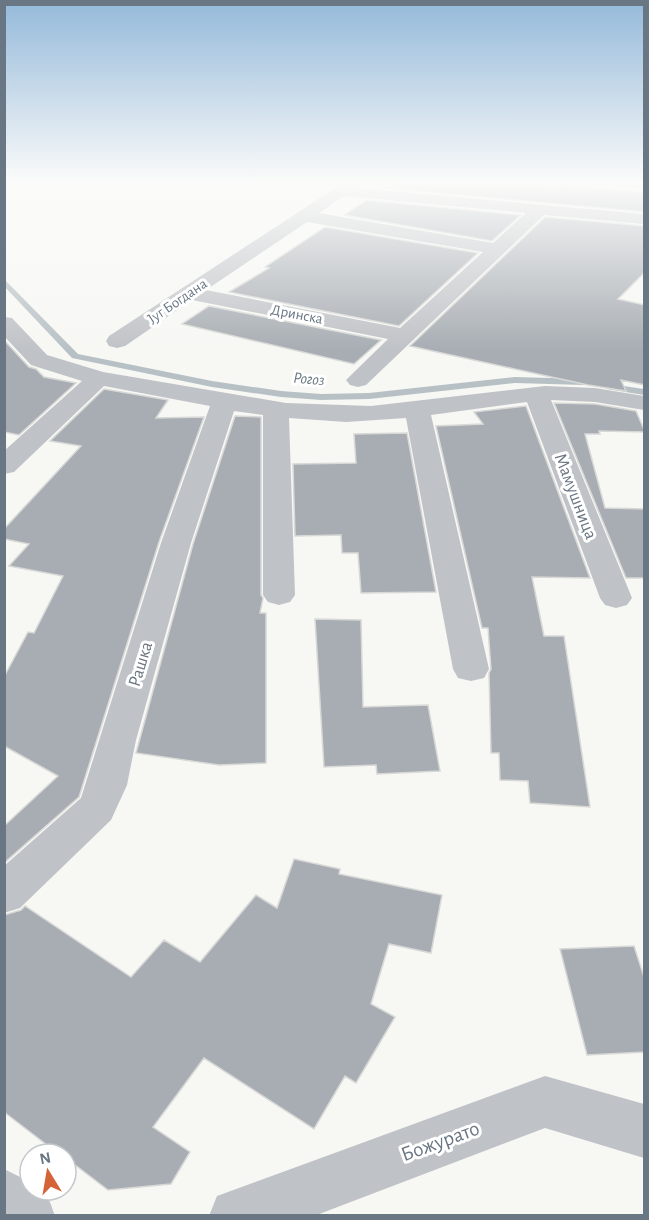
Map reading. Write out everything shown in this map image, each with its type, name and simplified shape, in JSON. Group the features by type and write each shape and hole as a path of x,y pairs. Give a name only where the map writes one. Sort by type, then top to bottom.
{"street":[{"name":"Југ Богдана","path":"117,341 271,238"},
{"path":"431,238 495,249"},
{"path":"358,380 507,238"},
{"name":"Дринска","path":"188,293 405,336"},
{"path":"4,323 39,360 99,378 280,409 346,414 417,409 536,394 578,394 645,403"},
{"path":"4,466 99,378"},
{"name":"Мамушница","path":"536,394 616,598"},
{"name":"Рашка","path":"4,894 97,808 107,785 117,740 176,543 225,400"},
{"path":"279,595 276,414 280,409"},
{"path":"417,409 471,669"},
{"name":"Божурато","path":"237,1215 545,1102 645,1131"},
{"path":"4,1197 27,1215"}],"building":[{"path":"309,238 389,238 478,253 399,326 229,292 269,268 265,267"},
{"path":"475,238 495,238 492,241"},
{"path":"523,238 645,238 645,272 618,299 645,305 645,385 621,380 626,391 588,385 410,346"},
{"path":"209,306 381,340 354,364 182,324"},
{"path":"4,340 29,367 36,369 44,377 76,383 19,435 4,432"},
{"path":"104,389 168,400 156,418 204,417 159,542 79,797 4,863 4,826 58,776 4,746 4,677 28,632 34,633 63,576 9,566 29,544 4,539 4,529 81,446 50,441"},
{"path":"554,403 595,404 636,411 645,432 599,431 600,434 585,434 605,508 645,509 645,578 626,578"},
{"path":"526,406 590,578 532,577 544,636 564,636 590,807 530,803 528,781 500,780 499,753 491,753 489,673 491,669 488,628 482,628 436,426 483,424 474,412"},
{"path":"235,416 261,417 261,595 263,598 260,613 266,613 266,763 219,765 136,753 193,544"},
{"path":"407,433 436,592 361,593 358,553 342,553 341,535 295,536 293,464 356,463 354,434"},
{"path":"315,619 361,620 363,707 428,705 440,771 377,774 376,765 324,767"},
{"path":"294,859 340,869 339,874 442,895 431,953 389,944 371,1004 395,1017 356,1083 345,1076 314,1129 204,1058 153,1127 190,1152 171,1184 108,1190 78,1167 78,1142 43,1142 4,1112 4,915 21,910 25,906 131,977 164,940 200,962 256,895 277,908"},
{"path":"634,946 645,980 645,1052 587,1055 560,949"}],"waterway":[{"name":"Рогоз","path":"4,281 75,356 212,384 321,397 369,396 515,380 584,382"},
{"name":"Рогоз","path":"610,387 644,392"}]}
